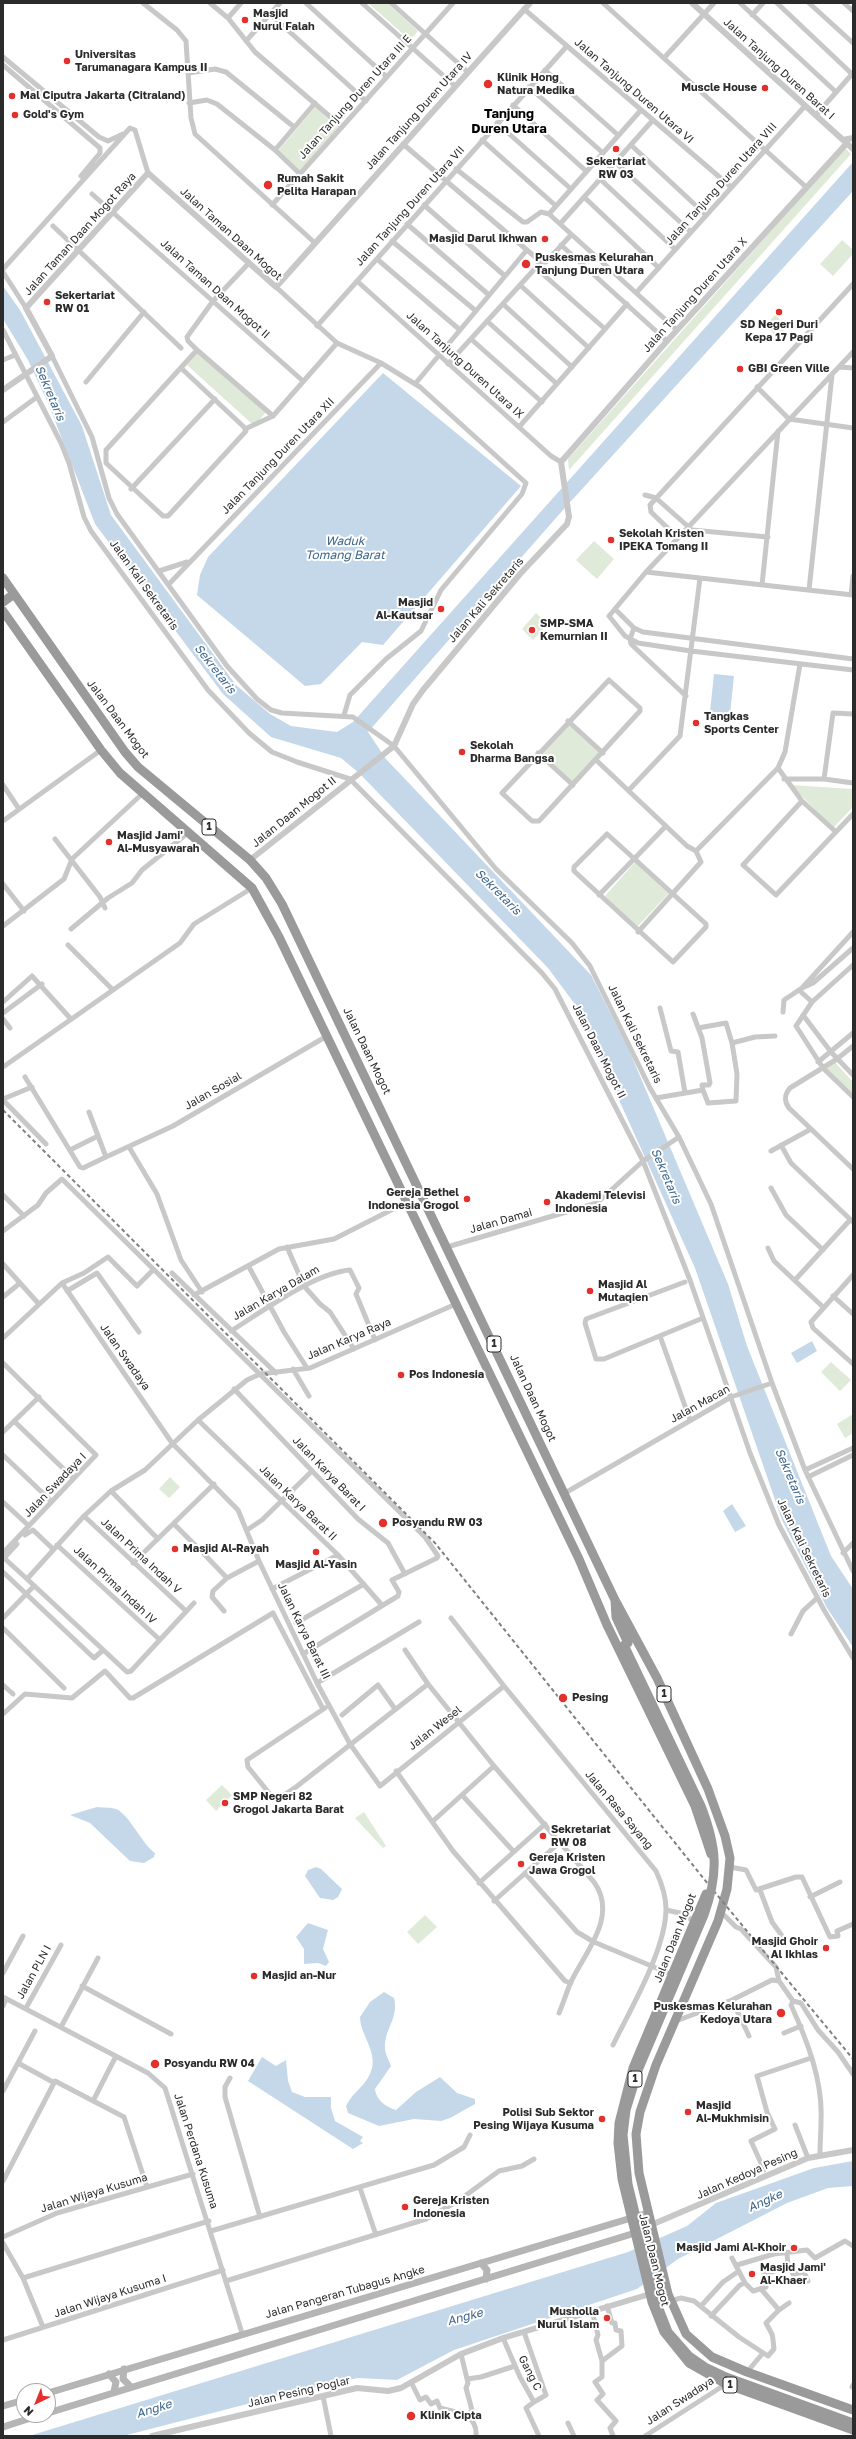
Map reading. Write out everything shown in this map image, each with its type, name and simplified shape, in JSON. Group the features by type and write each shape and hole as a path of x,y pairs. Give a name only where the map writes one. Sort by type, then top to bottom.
{"highway":[{"name":"Jalan Daan Mogot","path":"3,578 63,666 134,762 250,860 266,878 282,904 371,1087 615,1600 657,1678 708,1790 729,1850 730,1867 721,1912 656,2065 643,2102 636,2134 636,2154 648,2213 670,2301 686,2334 698,2347 712,2356 747,2372 853,2410"},
{"path":"3,602 14,594"},
{"name":"Jalan Daan Mogot","path":"3,611 101,750 120,773 252,888 279,937 362,1107 602,1609 607,1625 698,1814 711,1862 706,1893 696,1922 633,2068 619,2123 620,2161 631,2218 649,2292 664,2332 689,2363 726,2384 853,2430"},
{"path":"355,1093 371,1087"},
{"path":"362,1107 377,1100"},
{"name":"Jalan Daan Mogot","path":"615,1600 616,1617 626,1644 701,1806 710,1829 715,1860 713,1882 706,1908 639,2068 626,2110 623,2135 628,2184 657,2304 668,2332 689,2356 704,2367 726,2377 853,2423"},
{"name":"Jalan Daan Mogot","path":"602,1609 611,1619 626,1644 706,1807 715,1828 720,1853 717,1891 712,1907 642,2073 634,2094 629,2119 628,2159 662,2303 675,2332 686,2345 706,2361 733,2374 853,2418"},
{"path":"690,1796 701,1799 708,1790"},
{"path":"698,1814 706,1808 716,1811"},
{"path":"661,2005 677,2017"}],"main road":[{"name":"Jalan Pangeran Tubagus Angke","path":"56,2391 242,2333 648,2213"},
{"path":"56,2410 635,2233"},
{"path":"482,2263 487,2270 486,2279"},
{"path":"124,2369 123,2379 130,2386"},
{"path":"109,2374 116,2382 114,2392"},
{"path":"3,2406 16,2402"},
{"path":"3,2427 16,2423"}],"street":[{"path":"142,3 177,30 187,46 190,103 195,134 315,243"},
{"path":"210,3 228,18 255,52 342,127"},
{"path":"228,18 241,3"},
{"path":"246,41 280,3"},
{"path":"306,3 387,77"},
{"path":"362,3 455,86"},
{"path":"391,3 468,72"},
{"name":"Jalan Tanjung Duren Utara IV","path":"276,287 530,3"},
{"path":"603,3 806,187"},
{"name":"Jalan Tanjung Duren Barat I","path":"692,3 853,149"},
{"path":"664,58 714,3"},
{"path":"740,3 836,92"},
{"path":"752,15 763,3"},
{"path":"777,3 852,74 816,115"},
{"path":"809,3 853,43"},
{"path":"844,3 853,11"},
{"name":"Jalan Tanjung Duren Utara III E","path":"272,205 425,34 449,4"},
{"name":"Jalan Tanjung Duren Utara VI","path":"524,9 731,187"},
{"path":"270,14 366,100"},
{"name":"Jalan Tanjung Duren Utara VII","path":"317,326 567,46"},
{"path":"3,57 99,137 108,141 132,128 135,130 148,174"},
{"path":"3,65 100,148 100,153 74,189"},
{"path":"188,73 215,69 226,72 294,127"},
{"path":"545,70 618,135"},
{"path":"529,87 602,153"},
{"path":"190,103 212,100 275,150 300,174"},
{"path":"275,150 315,103"},
{"path":"513,105 586,171"},
{"name":"Jalan Tanjung Duren Utara VIII","path":"636,293 805,106"},
{"path":"549,214 641,110"},
{"path":"560,224 653,120"},
{"path":"497,123 571,189"},
{"path":"3,269 126,132"},
{"path":"845,141 853,138"},
{"path":"482,140 556,206"},
{"name":"Jalan Tanjung Duren Utara X","path":"561,463 666,341 806,187 845,141"},
{"path":"403,144 526,251 541,262"},
{"path":"631,145 706,215"},
{"path":"616,162 691,232"},
{"path":"456,169 523,222 526,222 541,212 549,214 677,330"},
{"name":"Jalan Taman Daan Mogot Raya","path":"26,308 148,174"},
{"name":"Jalan Taman Daan Mogot","path":"148,174 276,287 336,343 381,363 415,384 526,483 522,494 441,590 421,631 386,659 350,695 344,716"},
{"path":"600,179 676,249"},
{"name":"Jalan Taman Daan Mogot II","path":"92,194 303,381"},
{"path":"584,197 659,268"},
{"path":"424,205 505,276"},
{"path":"408,224 489,295"},
{"path":"52,226 181,348"},
{"path":"448,364 541,262 546,262 571,235"},
{"path":"392,241 476,311"},
{"path":"561,245 666,341"},
{"path":"415,384 526,251"},
{"path":"377,259 460,330"},
{"path":"249,263 213,301 189,333 188,341 273,416"},
{"path":"536,268 605,329"},
{"path":"3,272 26,308 50,358 3,390"},
{"name":"Jalan Tanjung Duren Utara IX","path":"357,281 448,364 561,463"},
{"path":"678,538 651,512 650,506 757,387 853,284"},
{"path":"520,285 589,348"},
{"path":"503,304 572,367"},
{"path":"520,427 627,304"},
{"path":"86,382 144,312"},
{"path":"487,321 557,384"},
{"name":"Jalan Kali Sekretaris","path":"3,330 15,355 27,374 36,397 69,463 84,516 91,531 208,690 249,734 272,752 297,762 353,777"},
{"path":"471,339 542,402"},
{"path":"198,350 106,450 106,463 160,515 168,516 246,430 273,416 336,343"},
{"path":"686,696 631,644 630,639 609,616 646,572 853,352"},
{"path":"3,360 15,355"},
{"name":"Jalan Kali Sekretaris","path":"50,358 92,437 112,505 124,525 169,584 227,666 244,686 267,707 282,713 352,717 377,734 392,749 496,869 583,956 711,1204 771,1383"},
{"name":"Jalan Tanjung Duren Utara XII","path":"169,584 188,562 314,435 381,363"},
{"path":"840,367 853,368"},
{"path":"181,368 246,430"},
{"path":"809,590 832,375"},
{"path":"757,387 790,419 853,428"},
{"path":"3,422 36,397"},
{"path":"131,488 215,399"},
{"path":"762,585 778,430"},
{"name":"Jalan Kali Sekretaris","path":"392,749 413,704 423,690 520,574 568,524 561,463"},
{"path":"645,495 656,498 688,529 705,532 768,537"},
{"name":"Jalan Tanjung Duren Utara XII","path":"159,571 188,562"},
{"path":"646,572 852,595 853,576"},
{"path":"629,790 678,739 686,696 700,578"},
{"path":"615,609 634,628 643,632 853,659"},
{"path":"630,639 634,628"},
{"path":"630,639 691,651 853,670"},
{"path":"696,851 778,768 785,752 800,664"},
{"path":"612,680 641,710 603,753 536,822 502,793 568,721 607,681 612,680"},
{"path":"824,779 833,713 853,714"},
{"path":"568,721 603,753"},
{"name":"Jalan Daan Mogot II","path":"250,860 353,777 392,749"},
{"path":"3,821 101,750"},
{"path":"538,753 573,785"},
{"path":"596,760 666,826 696,851 701,864 638,932"},
{"path":"778,768 784,779 802,801 836,832"},
{"name":"Jalan Daan Mogot II","path":"353,777 556,989 644,1160 733,1396"},
{"path":"784,779 824,779 853,783"},
{"path":"3,785 19,809"},
{"path":"3,926 64,879 72,859 143,793"},
{"path":"802,801 743,864 743,867 778,895 853,814"},
{"path":"599,895 666,826"},
{"path":"71,928 103,902 132,883 142,870 189,832"},
{"path":"605,836 610,836 673,894 706,923 706,927 671,962 574,870 605,836"},
{"path":"55,839 72,859 103,902 105,908"},
{"path":"3,884 24,911"},
{"path":"3,1067 70,1018 180,943 194,924 252,888"},
{"path":"800,989 811,975 844,944 853,932"},
{"path":"68,945 113,990"},
{"path":"783,1012 784,1000 800,989 816,981 853,948"},
{"path":"853,965 812,1002 796,1026 820,1065 853,1097"},
{"path":"811,975 816,981"},
{"path":"3,1002 31,976 42,984 70,1018"},
{"path":"3,1013 42,984"},
{"path":"800,989 812,1002"},
{"path":"660,1008 672,1051 678,1052 685,1093"},
{"path":"693,1014 698,1028 710,1083 709,1085 702,1085 708,1103 736,1102 737,1074 732,1043 726,1023 698,1028"},
{"path":"803,1015 831,1052 853,1075"},
{"path":"3,1019 10,1028"},
{"path":"853,1032 831,1052 820,1065 790,1088 785,1096 789,1108 853,1169"},
{"name":"Jalan Sosial","path":"25,1077 81,1168 106,1158 173,1126 327,1036"},
{"path":"732,1043 755,1037 775,1036"},
{"path":"820,1065 837,1059 853,1046"},
{"path":"32,1087 3,1099 46,1144"},
{"path":"656,1098 703,1090"},
{"path":"88,1112 106,1158"},
{"path":"771,1151 810,1129"},
{"path":"70,1150 98,1136"},
{"name":"Jalan Damai","path":"447,1246 597,1203 644,1160 677,1139"},
{"path":"781,1145 791,1163 852,1221 794,1280"},
{"path":"129,1147 158,1194 181,1260 202,1292"},
{"path":"3,1231 38,1205 46,1193 61,1178 425,1537 437,1554 437,1558 392,1582 399,1594 303,1654"},
{"path":"771,1188 786,1216 823,1250"},
{"path":"3,1195 24,1216"},
{"path":"194,1295 249,1267 279,1249 334,1239 407,1202"},
{"path":"287,1247 304,1286 320,1304 330,1312 354,1349"},
{"path":"768,1248 772,1258 823,1307"},
{"path":"3,1338 38,1303 62,1283 84,1273 108,1257 137,1286 153,1270"},
{"path":"3,1264 38,1303"},
{"path":"249,1267 272,1306 284,1332 307,1368"},
{"name":"Jalan Karya Dalam","path":"231,1331 304,1286 334,1273 351,1271 359,1288 356,1294 375,1340"},
{"path":"67,1291 97,1273 139,1332"},
{"path":"172,1273 276,1373"},
{"path":"853,1275 811,1320 811,1325 853,1364"},
{"path":"3,1297 20,1282"},
{"path":"685,1282 588,1318 585,1322 597,1360 703,1318"},
{"name":"Jalan Swadaya","path":"62,1283 172,1443"},
{"path":"834,1296 853,1314"},
{"name":"Jalan Karya Raya","path":"27,1579 84,1516 111,1491 145,1470 172,1443 234,1389 260,1374 307,1368 456,1304"},
{"path":"660,1336 690,1420"},
{"name":"Jalan Swadaya I","path":"3,1363 96,1455 51,1501 3,1557"},
{"path":"293,1369 309,1396"},
{"path":"771,1383 808,1477 843,1553 853,1571"},
{"name":"Jalan Macan","path":"565,1493 733,1396 771,1383"},
{"name":"Jalan Karya Barat I","path":"234,1389 358,1519 388,1543 405,1574"},
{"name":"Jalan Kali Sekretaris","path":"733,1396 750,1453 779,1525 817,1598 853,1658"},
{"path":"3,1432 39,1397"},
{"name":"Jalan Karya Barat II","path":"198,1420 280,1501 338,1555 381,1604"},
{"path":"14,1421 73,1478"},
{"name":"Jalan Karya Barat III","path":"172,1443 234,1504 247,1530 259,1562 317,1683 350,1744 380,1786"},
{"path":"805,1470 853,1448"},
{"path":"3,1455 51,1501"},
{"path":"808,1477 853,1455"},
{"path":"247,1530 262,1520 312,1471"},
{"path":"134,1563 214,1484"},
{"path":"111,1491 158,1539"},
{"path":"3,1502 29,1526"},
{"name":"Jalan Prima Indah V","path":"84,1516 186,1612"},
{"path":"174,1524 198,1548"},
{"name":"Jalan Prima Indah IV","path":"3,1557 30,1530 35,1532 55,1547 159,1639"},
{"path":"843,1553 853,1543"},
{"path":"204,1554 227,1578"},
{"path":"272,1589 338,1555"},
{"path":"3,1557 102,1651 127,1672 130,1671 194,1603"},
{"path":"224,1611 212,1597 212,1590 227,1578 259,1562"},
{"path":"3,1572 94,1658 102,1651"},
{"path":"296,1623 364,1584"},
{"path":"3,1618 27,1595 34,1586"},
{"path":"791,1634 803,1611 817,1598"},
{"path":"3,1714 25,1694 72,1698 105,1671 130,1698 133,1698 281,1608"},
{"path":"273,1613 323,1709"},
{"name":"Jalan Rasa Sayang","path":"451,1618 504,1686 656,1871 663,1886 666,1910 664,1925 651,1966 613,2045"},
{"path":"317,1683 419,1622"},
{"path":"3,1628 64,1688"},
{"path":"405,1650 428,1684 458,1722 560,1842 595,1885 601,1896 603,1913 594,1942 570,1983 559,2013"},
{"path":"3,1684 13,1694"},
{"path":"329,1706 247,1760 248,1767 274,1799 278,1800 296,1787 428,1684"},
{"path":"342,1715 378,1685 396,1709"},
{"name":"Jalan Wesel","path":"380,1786 504,1686"},
{"path":"433,1821 494,1766"},
{"path":"398,1773 453,1851 479,1884 566,1982 570,1983"},
{"path":"462,1795 514,1852"},
{"path":"479,1884 545,1824"},
{"path":"494,1901 560,1842"},
{"path":"730,1867 746,1870 752,1886 760,1890 772,1922 785,1940 773,1945 767,1942"},
{"path":"525,1873 577,1932 594,1942 673,1975"},
{"path":"760,1890 800,1876 830,1937 838,1936 836,1932 853,1924"},
{"path":"810,1897 840,1882"},
{"path":"666,1910 680,1913 696,1922"},
{"path":"721,1912 736,1927 741,1929 776,1967 779,1980 793,2001 801,2003 818,2030 838,2052 853,2074"},
{"path":"3,1973 23,1936"},
{"name":"Jalan PLN I","path":"26,2008 61,1945"},
{"path":"61,2027 98,1958"},
{"path":"677,2017 732,2000 772,1980 779,1980"},
{"path":"82,1986 171,2034"},
{"path":"3,2006 4,1998"},
{"name":"Jalan Perdana Kusuma","path":"4,1998 26,2008 154,2077 165,2088 209,2221 242,2333"},
{"path":"732,2000 749,2036"},
{"path":"793,2001 791,2005 801,2026 811,2058 822,2119 820,2154"},
{"path":"784,2033 801,2026"},
{"path":"3,2091 35,2031"},
{"path":"93,2101 116,2056"},
{"path":"764,2170 751,2141 775,2129 767,2112 757,2076 811,2058"},
{"path":"18,2063 120,2114 126,2120 147,2186"},
{"path":"230,2078 225,2087 225,2097 260,2217"},
{"path":"3,2181 53,2081"},
{"path":"795,2125 808,2158"},
{"path":"211,2231 360,2188 439,2162 464,2147 470,2134"},
{"name":"Jalan Kedoya Pesing","path":"652,2229 808,2158 820,2154 853,2150"},
{"path":"226,2281 376,2235 442,2212 499,2171 522,2166 534,2159"},
{"name":"Jalan Wijaya Kusuma","path":"3,2237 57,2214 147,2186 193,2174"},
{"path":"360,2188 376,2235"},
{"path":"23,2278 209,2221"},
{"path":"737,2265 767,2255 783,2252 787,2254 808,2250 815,2258 845,2241 853,2246"},
{"path":"3,2243 23,2278 43,2327"},
{"path":"787,2254 788,2266 794,2275 804,2272 808,2281"},
{"path":"732,2258 750,2290 766,2287 764,2275 788,2266"},
{"name":"Jalan Wijaya Kusuma I","path":"3,2340 223,2270"},
{"path":"701,2306 723,2282 739,2271"},
{"path":"711,2316 740,2285 745,2283"},
{"path":"761,2289 779,2310"},
{"name":"Jalan Pesing Poglar","path":"152,2436 357,2388 388,2391 401,2388 461,2354 503,2338 649,2292"},
{"path":"670,2301 681,2298 691,2299 711,2316 768,2356 772,2353 773,2332 766,2323 779,2310 789,2303"},
{"path":"602,2361 622,2346 621,2331 616,2330 615,2323 612,2323 607,2306"},
{"path":"592,2311 598,2336 596,2340 602,2361 602,2377 595,2382 603,2395 597,2400 616,2421 610,2429 613,2436"},
{"path":"524,2332 546,2395 534,2402"},
{"name":"Gang C","path":"503,2338 515,2366 534,2402 526,2408 539,2436"},
{"path":"747,2372 763,2353"},
{"path":"461,2354 467,2379 466,2388 472,2410 467,2416"},
{"path":"467,2379 481,2378 515,2366"},
{"path":"411,2382 420,2400 426,2397 431,2404 437,2401 440,2408 452,2409 472,2420 476,2430 476,2436"},
{"name":"Jalan Swadaya","path":"644,2436 726,2384"},
{"path":"323,2396 331,2436"},
{"path":"568,2423 574,2436"}],"green space":[{"path":"368,3 387,3 418,31 410,40"},
{"path":"315,107 338,128 299,171 278,151"},
{"path":"845,148 851,154 569,470 568,459"},
{"path":"842,240 853,250 853,254 833,276 820,264"},
{"path":"775,315 787,326 778,337 765,326"},
{"path":"200,350 266,412 256,424 251,423 187,365"},
{"path":"594,541 614,559 597,579 576,560"},
{"path":"536,613 548,624 533,640 522,629"},
{"path":"568,722 601,753 573,783 539,753"},
{"path":"791,785 853,789 853,807 833,828"},
{"path":"636,861 670,892 637,927 605,896"},
{"path":"833,1060 853,1082 853,1095 822,1066"},
{"path":"831,1362 851,1380 840,1391 821,1372"},
{"path":"853,1414 853,1433 845,1438 837,1424"},
{"path":"170,1477 180,1487 169,1498 159,1489"},
{"path":"222,1785 232,1795 216,1811 206,1800"},
{"path":"364,1812 386,1846 383,1848 355,1818"},
{"path":"425,1915 437,1927 418,1944 407,1932"}],"water":[{"name":"Sekretaris","path":"853,162 853,191 563,510 368,732 386,759 591,975 629,1050 728,1284 747,1346 831,1556 853,1589 853,1647 827,1608 782,1520 695,1268 577,1007 548,968 359,773 341,758 271,737 223,694 95,524 48,403 28,360 3,319 3,286 20,310 82,426 111,515 236,685 270,714 291,726 337,732 353,722"},
{"name":"Waduk Tomang Barat","path":"383,373 521,486 383,645 362,642 321,684 305,686 197,595 200,575 208,557"},
{"path":"714,674 734,676 730,714 710,712"},
{"path":"812,1341 817,1351 797,1363 791,1353"},
{"path":"732,1504 746,1526 735,1532 723,1511"},
{"path":"97,1807 114,1808 121,1812 145,1843 155,1853 154,1857 144,1863 130,1861 90,1823 70,1815"},
{"path":"316,1867 321,1869 342,1889 338,1897 333,1900 320,1898 305,1876 308,1870"},
{"path":"308,1923 328,1930 323,1949 329,1962 326,1966 318,1963 304,1964 304,1949 296,1937"},
{"path":"384,1992 394,1998 395,2012 385,2041 385,2048 391,2066 375,2089 379,2100 385,2105 396,2110 416,2092 440,2077 457,2093 475,2099 475,2104 450,2118 441,2121 414,2119 379,2126 348,2113 346,2106 368,2078 373,2059 363,2031 360,2017 370,2002"},
{"path":"262,2057 276,2066 286,2060 288,2081 292,2092 305,2097 331,2097 331,2108 335,2121 363,2137 360,2141 363,2143 353,2149 248,2081"},
{"name":"Angke","path":"853,2161 853,2186 828,2188 787,2203 678,2259 637,2289 454,2350 397,2380 358,2378 321,2385 123,2436 29,2436 628,2252 687,2226 716,2203 814,2168"}],"railway":[{"path":"3,1110 435,1543 708,1884 853,2059"}],"place":[{"name":"Masjid Nurul Falah","path":"245,20"},
{"name":"Universitas Tarumanagara Kampus II","path":"67,61"},
{"name":"Klinik Hong Natura Medika","path":"488,84"},
{"name":"Muscle House","path":"765,88"},
{"name":"Mal Ciputra Jakarta (Citraland)","path":"12,96"},
{"name":"Gold's Gym","path":"15,115"},
{"name":"Sekertariat RW 03","path":"616,149"},
{"name":"Rumah Sakit Pelita Harapan","path":"268,185"},
{"name":"Masjid Darul Ikhwan","path":"545,239"},
{"name":"Puskesmas Kelurahan Tanjung Duren Utara","path":"526,264"},
{"name":"Sekertariat RW 01","path":"47,302"},
{"name":"SD Negeri Duri Kepa 17 Pagi","path":"779,312"},
{"name":"GBI Green Ville","path":"740,369"},
{"name":"Sekolah Kristen IPEKA Tomang II","path":"611,540"},
{"name":"Masjid Al-Kautsar","path":"441,609"},
{"name":"SMP-SMA Kemurnian II","path":"532,630"},
{"name":"Tangkas Sports Center","path":"696,723"},
{"name":"Sekolah Dharma Bangsa","path":"462,752"},
{"name":"Masjid Jami' Al-Musyawarah","path":"109,842"},
{"name":"Gereja Bethel Indonesia Grogol","path":"467,1199"},
{"name":"Akademi Televisi Indonesia","path":"547,1202"},
{"name":"Masjid Al Mutaqien","path":"590,1291"},
{"name":"Pos Indonesia","path":"401,1375"},
{"name":"Posyandu RW 03","path":"383,1523"},
{"name":"Masjid Al-Rayah","path":"175,1549"},
{"name":"Masjid Al-Yasin","path":"316,1552"},
{"name":"Pesing","path":"563,1698"},
{"name":"SMP Negeri 82 Grogol Jakarta Barat","path":"225,1803"},
{"name":"Sekretariat RW 08","path":"543,1836"},
{"name":"Gereja Kristen Jawa Grogol","path":"521,1864"},
{"name":"Masjid Ghoir Al Ikhlas","path":"826,1948"},
{"name":"Masjid an-Nur","path":"254,1976"},
{"name":"Puskesmas Kelurahan Kedoya Utara","path":"781,2013"},
{"name":"Posyandu RW 04","path":"155,2064"},
{"name":"Masjid Al-Mukhmisin","path":"688,2112"},
{"name":"Polisi Sub Sektor Pesing Wijaya Kusuma","path":"602,2119"},
{"name":"Gereja Kristen Indonesia","path":"405,2207"},
{"name":"Masjid Jami Al-Khoir","path":"794,2248"},
{"name":"Masjid Jami' Al-Khaer","path":"752,2274"},
{"name":"Musholla Nurul Islam","path":"607,2318"},
{"name":"Klinik Cipta","path":"411,2416"}],"district":[{"name":"Tanjung Duren Utara","path":"509,122"}]}
